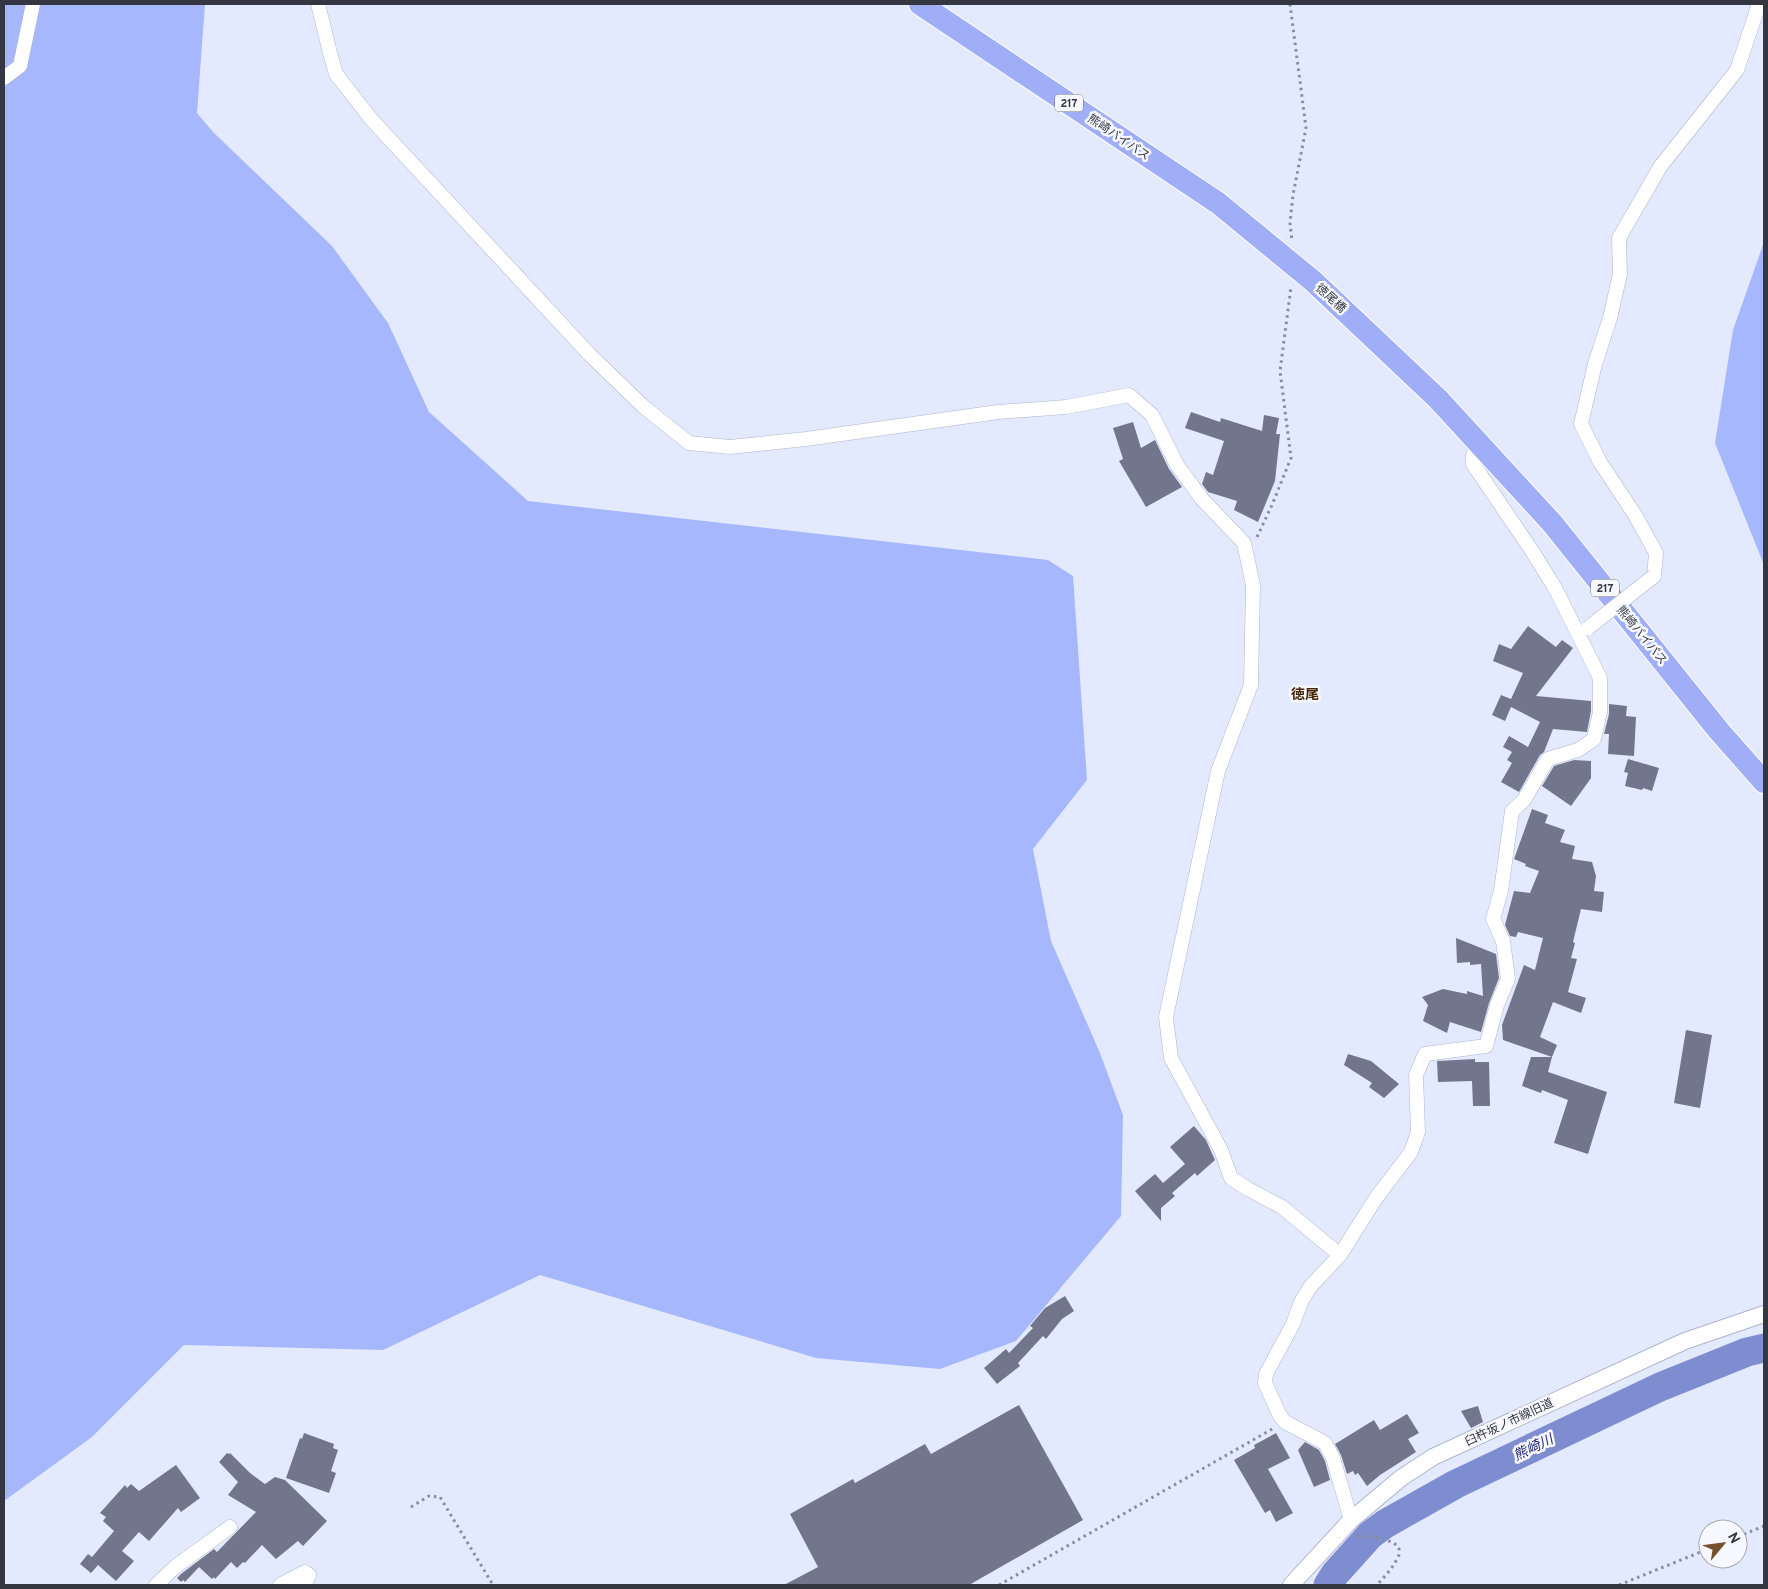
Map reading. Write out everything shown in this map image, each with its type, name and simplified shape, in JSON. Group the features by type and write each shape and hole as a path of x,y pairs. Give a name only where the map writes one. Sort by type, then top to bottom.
{"highway":[{"name":"熊崎バイパス","path":"920,4 1218,203"},
{"name":"徳尾橋","path":"1218,203 1313,281 1438,399"},
{"name":"熊崎バイパス","path":"1438,399 1552,523 1719,731 1764,782"}],"street":[{"path":"4,78 20,66 33,4"},
{"path":"318,4 336,74 371,119 590,355 644,408 689,443 730,447 806,439 998,412 1066,407 1129,395 1152,416 1177,465 1202,499 1244,543 1253,586 1251,685 1218,771 1166,1017 1171,1058 1221,1150 1231,1178 1282,1206 1340,1255"},
{"path":"1582,632 1654,576 1656,553 1635,515 1600,462 1581,424 1595,364 1610,318 1620,274 1619,238 1660,167 1737,70 1759,4"},
{"path":"1353,1528 1333,1458 1325,1443 1285,1422 1264,1383 1266,1374 1293,1324 1301,1302 1320,1275 1340,1255 1376,1198 1411,1152 1418,1132 1416,1075 1425,1054 1486,1046 1508,979 1503,941 1493,920 1501,891 1512,811 1524,800 1548,759 1578,750 1594,739 1600,712 1600,678 1582,632 1532,550 1473,464 1473,456 1481,446"},
{"name":"臼杵坂ノ市線旧道","path":"1291,1585 1353,1528 1401,1478 1433,1456 1685,1341 1764,1314"},
{"path":"156,1585 175,1567 230,1526"},
{"path":"280,1585 305,1572 308,1575 306,1585"}],"path":[{"path":"999,1585 1285,1422"},
{"path":"411,1506 429,1496 440,1497 492,1585"},
{"path":"1748,1533 1764,1526"},
{"path":"1353,1528 1394,1544 1399,1553 1397,1560 1377,1585"},
{"path":"1619,1585 1698,1553"}],"shaded area":[{"path":"4,4 205,4 197,113 213,132 332,246 388,323 429,412 528,501 1048,560 1073,576 1087,780 1033,849 1051,941 1100,1053 1123,1115 1121,1216 1016,1341 940,1369 816,1358 540,1275 383,1350 184,1345 92,1437 4,1501"},
{"path":"1764,242 1764,565 1715,443 1733,330"}],"building":[{"path":"1191,412 1220,422 1221,418 1262,431 1264,415 1279,418 1276,434 1280,434 1275,481 1258,522 1234,510 1237,501 1208,492 1202,484 1206,472 1213,475 1224,441 1185,428"},
{"path":"1133,422 1141,448 1155,440 1169,469 1182,487 1146,507 1119,461 1123,459 1113,428"},
{"path":"1528,626 1556,647 1562,640 1573,648 1536,696 1591,701 1591,711 1587,732 1553,729 1544,752 1540,755 1519,792 1501,782 1512,763 1507,760 1512,752 1503,747 1509,736 1528,747 1540,722 1511,707 1505,721 1492,715 1501,695 1511,699 1523,673 1493,661 1499,644 1511,649"},
{"path":"1609,704 1627,706 1626,716 1636,717 1634,756 1608,754 1609,734 1604,734 1609,714"},
{"path":"1628,759 1659,768 1652,791 1625,786 1628,773 1624,772"},
{"path":"1574,760 1591,761 1591,778 1571,806 1542,786 1554,766"},
{"path":"1532,809 1548,815 1545,823 1565,830 1560,842 1575,846 1572,859 1592,862 1596,876 1594,891 1604,892 1602,912 1581,909 1573,942 1575,943 1571,958 1577,959 1568,992 1586,998 1581,1013 1553,1002 1540,1037 1557,1045 1552,1057 1503,1040 1502,1025 1524,965 1535,970 1543,938 1518,932 1516,937 1510,936 1505,925 1514,891 1530,893 1539,871 1525,866 1526,864 1514,859"},
{"path":"1456,938 1496,954 1499,978 1489,1003 1481,1032 1450,1022 1447,1033 1423,1021 1428,1005 1422,997 1443,989 1467,994 1467,991 1483,996 1481,964 1470,965 1470,962 1457,963"},
{"path":"1686,1030 1712,1035 1700,1108 1674,1103"},
{"path":"1348,1054 1371,1061 1399,1084 1384,1098 1369,1087 1372,1083 1344,1065"},
{"path":"1531,1057 1552,1057 1548,1072 1607,1092 1588,1154 1554,1143 1568,1100 1542,1090 1541,1093 1522,1086"},
{"path":"1475,1059 1475,1062 1489,1062 1490,1106 1473,1106 1472,1081 1438,1082 1437,1061"},
{"path":"1194,1126 1206,1140 1215,1160 1197,1176 1195,1173 1172,1193 1175,1196 1161,1208 1161,1221 1135,1191 1155,1174 1163,1183 1185,1164 1170,1147"},
{"path":"1065,1296 1074,1311 1062,1319 1046,1339 1043,1336 1018,1363 1020,1366 997,1384 984,1368 1006,1349 1009,1353 1033,1328 1030,1326 1045,1308"},
{"path":"1019,1405 1083,1520 969,1585 784,1585 818,1567 790,1514 853,1479 855,1483 925,1444 931,1454"},
{"path":"1478,1406 1483,1422 1471,1428 1461,1411"},
{"path":"1407,1414 1419,1433 1408,1439 1416,1452 1380,1475 1367,1486 1358,1473 1355,1475 1353,1471 1347,1474 1335,1444 1374,1420 1380,1430"},
{"path":"304,1433 334,1444 333,1448 338,1450 331,1471 336,1473 329,1493 286,1478 300,1438 302,1439"},
{"path":"1276,1433 1290,1458 1268,1469 1293,1513 1276,1522 1270,1510 1265,1513 1234,1460 1255,1448 1254,1445"},
{"path":"1305,1442 1319,1450 1325,1461 1330,1480 1314,1487 1298,1450"},
{"path":"227,1453 230,1453 250,1473 265,1484 275,1477 285,1480 327,1521 303,1546 298,1541 276,1559 262,1545 245,1563 243,1562 237,1568 231,1562 215,1579 214,1577 212,1579 199,1567 185,1582 183,1580 181,1582 177,1578 181,1574 214,1549 217,1552 256,1512 228,1495 238,1482 219,1462"},
{"path":"176,1465 200,1498 181,1512 178,1508 149,1541 139,1532 122,1551 134,1561 116,1581 98,1565 91,1573 80,1564 88,1554 92,1557 114,1531 103,1521 106,1517 100,1513 125,1485 127,1488 131,1484 139,1491"}],"waterway":[{"name":"熊崎川","path":"1328,1585 1335,1574 1370,1535 1385,1524 1456,1484 1660,1387 1747,1352 1764,1348"}],"district":[{"name":"徳尾","path":"1305,694"}]}
